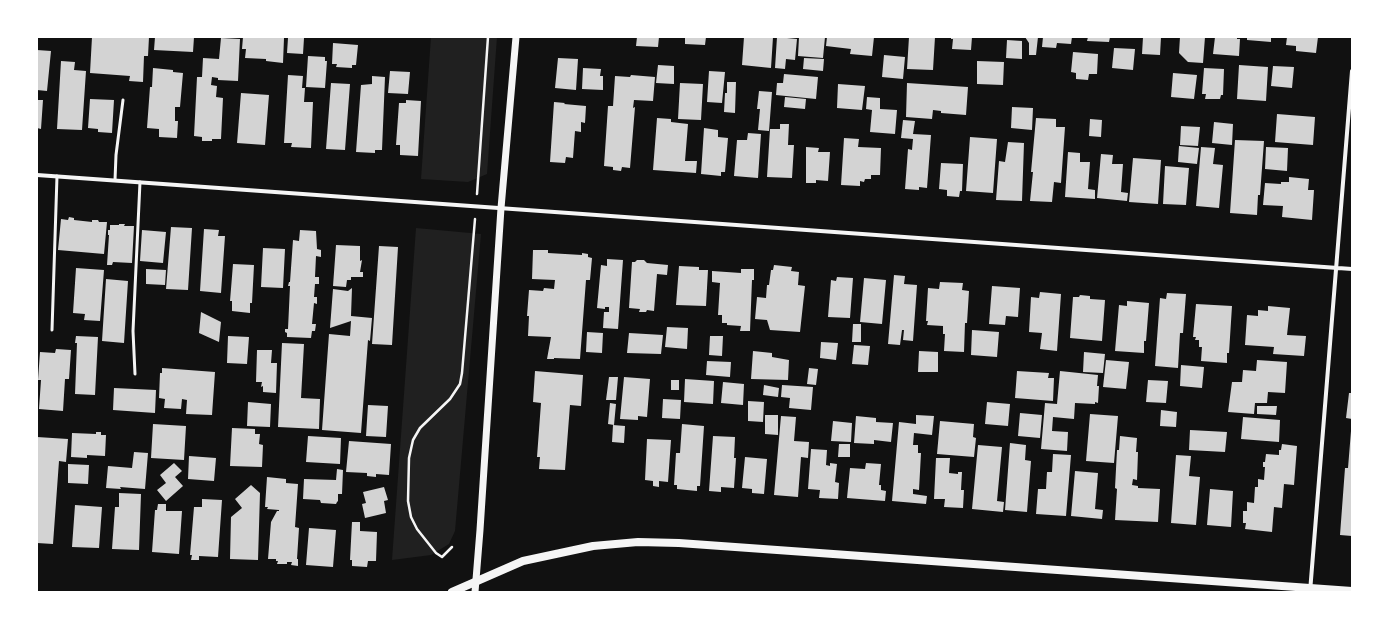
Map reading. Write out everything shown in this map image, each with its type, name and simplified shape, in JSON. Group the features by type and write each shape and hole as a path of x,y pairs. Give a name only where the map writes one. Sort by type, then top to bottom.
{"main road":[{"path":"452,592 523,561 593,546 638,542 687,544 1310,590 1352,591"}],"street":[{"path":"475,592 482,507 501,208 516,37"},
{"path":"1310,590 1352,71"},
{"path":"37,175 1352,269"}],"lane":[{"path":"115,180 116,155 123,100"},
{"path":"52,330 57,176"},
{"path":"135,374 133,331 140,182"}],"path":[{"path":"477,190 488,37"},
{"path":"452,547 442,556 436,553 416,529 411,517 408,500 410,458 413,440 420,428 450,399 460,384 475,223"}],"shaded area":[{"path":"431,37 497,37 487,174 468,182 421,179"},
{"path":"416,228 481,234 455,531 449,544 431,555 392,560"}],"building":[{"path":"92,37 149,37 148,56 144,56 143,82 129,81 130,76 90,73"},
{"path":"155,37 194,37 193,52 154,50"},
{"path":"243,37 284,38 283,63 266,61 266,59 245,58 246,49 242,49"},
{"path":"637,37 659,37 658,47 636,46"},
{"path":"685,37 706,37 705,45 685,44"},
{"path":"744,37 773,37 771,68 742,65"},
{"path":"777,37 797,39 795,60 786,59 785,69 775,68"},
{"path":"799,37 825,37 823,58 798,56"},
{"path":"827,37 874,37 872,56 850,54 851,49 826,46"},
{"path":"909,37 935,37 933,70 907,69"},
{"path":"951,37 972,37 971,50 952,49 953,39 951,39"},
{"path":"1025,37 1038,37 1036,55 1029,55 1029,43"},
{"path":"1043,37 1072,37 1071,44 1057,43 1056,48 1042,47"},
{"path":"1088,37 1110,37 1109,42 1087,41"},
{"path":"1143,37 1161,37 1160,55 1142,54"},
{"path":"1180,37 1205,37 1203,63 1188,62 1179,53"},
{"path":"1215,37 1237,37 1237,39 1240,39 1239,56 1213,54"},
{"path":"1247,37 1271,37 1271,42 1247,40"},
{"path":"1287,37 1318,37 1316,53 1296,51 1296,46 1286,45"},
{"path":"221,38 240,39 238,81 218,80 218,78 212,77 211,85 217,86 216,97 223,98 221,139 202,141 202,137 194,136 197,77 202,77 203,58 219,59"},
{"path":"288,38 304,38 303,54 287,53"},
{"path":"1007,40 1022,41 1022,59 1006,58"},
{"path":"333,43 358,45 356,65 352,65 352,68 336,67 337,64 332,64"},
{"path":"1114,48 1135,49 1133,70 1112,68"},
{"path":"37,50 51,51 47,91 37,90"},
{"path":"1073,52 1098,54 1097,74 1089,74 1088,80 1076,79 1076,73 1071,72"},
{"path":"884,55 905,57 903,79 882,77"},
{"path":"308,56 325,57 325,61 327,61 325,88 306,87"},
{"path":"558,58 578,59 576,90 555,88"},
{"path":"804,58 824,59 823,71 803,69"},
{"path":"61,61 75,62 74,70 86,71 82,130 57,129"},
{"path":"977,61 1004,62 1003,85 977,84"},
{"path":"658,65 674,66 674,84 656,83"},
{"path":"1239,65 1268,67 1266,101 1237,99"},
{"path":"1273,66 1294,67 1292,88 1271,86"},
{"path":"153,68 173,70 173,72 183,73 180,107 175,107 175,121 178,121 177,138 159,137 159,129 147,128"},
{"path":"583,68 601,69 600,76 603,76 603,90 582,89"},
{"path":"1204,68 1224,69 1223,95 1221,95 1220,99 1205,99 1206,94 1202,94"},
{"path":"390,71 410,72 408,94 388,93"},
{"path":"709,71 725,72 722,103 707,102"},
{"path":"1173,73 1197,75 1194,99 1171,97"},
{"path":"784,74 818,77 816,99 776,95 777,83 783,83"},
{"path":"288,75 303,76 302,88 305,88 304,102 313,102 311,148 291,147 292,143 284,143"},
{"path":"631,75 655,77 653,101 634,100 633,108 635,107 630,168 622,167 621,171 613,170 613,167 604,166 608,106 613,106 615,76 630,77"},
{"path":"372,76 385,77 382,150 375,150 375,153 356,152 361,85 372,84"},
{"path":"727,82 736,82 735,113 724,112"},
{"path":"331,83 350,84 345,150 326,149"},
{"path":"680,83 703,84 701,120 678,119"},
{"path":"907,83 968,87 966,115 941,113 941,111 933,110 932,119 906,117"},
{"path":"838,84 865,86 862,110 837,108"},
{"path":"759,91 772,92 769,131 758,130 760,109 757,109"},
{"path":"241,93 269,95 265,145 237,143"},
{"path":"785,97 806,99 805,109 784,107"},
{"path":"867,97 880,98 880,109 897,110 895,134 870,132 872,110 866,109"},
{"path":"90,99 114,100 112,133 98,132 98,129 88,128"},
{"path":"37,100 43,100 41,129 37,128"},
{"path":"406,100 421,101 418,156 400,155 400,145 396,145 399,103 406,103"},
{"path":"554,102 586,106 585,123 581,122 581,132 575,131 573,158 566,157 565,163 550,162"},
{"path":"1012,107 1033,108 1032,130 1011,128"},
{"path":"1277,114 1315,117 1313,145 1275,142"},
{"path":"657,118 671,119 671,122 688,124 685,161 697,161 696,173 653,170"},
{"path":"1036,118 1056,119 1056,127 1065,127 1061,183 1054,182 1052,202 1030,201"},
{"path":"1090,119 1102,120 1101,137 1089,136"},
{"path":"903,120 915,121 913,134 931,135 927,188 919,187 919,190 905,189 908,149 912,150 913,139 901,138"},
{"path":"1214,122 1233,124 1232,145 1212,143"},
{"path":"780,124 789,124 788,145 794,145 792,178 767,177 770,129 780,129"},
{"path":"1181,126 1200,127 1198,146 1180,145"},
{"path":"704,128 718,130 718,137 728,138 725,172 721,172 721,176 701,174"},
{"path":"748,133 761,134 758,178 734,176 737,140 747,140"},
{"path":"970,137 997,139 993,193 966,191"},
{"path":"844,138 859,139 858,147 881,148 880,175 871,175 871,179 865,179 864,182 860,181 860,186 841,185"},
{"path":"1235,140 1264,141 1257,215 1230,213"},
{"path":"1008,142 1024,143 1022,201 996,200 999,161 1005,162"},
{"path":"1179,146 1199,148 1197,164 1178,162"},
{"path":"806,147 819,148 818,152 830,152 828,181 816,180 816,183 806,183"},
{"path":"1201,147 1215,148 1213,164 1223,165 1219,208 1196,206"},
{"path":"1266,147 1288,148 1287,171 1265,169"},
{"path":"1068,152 1080,153 1080,162 1090,162 1088,189 1095,190 1095,199 1065,197"},
{"path":"1101,154 1113,155 1112,164 1123,164 1121,192 1128,193 1127,201 1097,198"},
{"path":"1133,158 1161,160 1158,204 1129,202"},
{"path":"941,163 963,164 962,191 960,191 959,197 947,196 947,190 939,189"},
{"path":"1165,166 1189,168 1186,205 1163,204"},
{"path":"1289,177 1309,179 1308,190 1314,190 1312,220 1282,217 1283,206 1263,205 1265,183 1281,184 1281,182 1289,182"},
{"path":"69,217 74,218 74,220 92,222 92,220 98,220 99,222 107,222 104,254 58,250 61,219 68,220"},
{"path":"125,224 124,226 134,226 132,263 113,262 112,265 107,265 108,230 110,230 110,225"},
{"path":"171,227 192,228 188,290 166,289"},
{"path":"204,229 219,230 218,236 225,236 221,293 200,291"},
{"path":"142,230 166,232 163,263 140,261"},
{"path":"300,230 316,231 317,249 321,250 321,257 316,256 315,277 319,277 319,284 315,284 314,297 317,297 317,304 314,303 312,324 316,324 315,331 312,331 311,338 287,337 287,333 285,332 285,329 288,329 290,286 288,286 290,282 293,240 299,241"},
{"path":"336,245 360,246 360,261 362,260 360,272 363,272 363,277 351,277 351,280 347,280 346,287 333,286"},
{"path":"379,246 398,247 392,345 372,344"},
{"path":"263,248 285,249 283,288 261,287"},
{"path":"533,250 548,250 548,253 582,255 582,253 588,254 588,257 592,258 590,280 586,280 580,359 547,359 551,337 528,336 529,316 527,316 529,290 543,291 544,288 554,289 555,280 532,279"},
{"path":"607,259 623,260 618,329 603,328 604,312 609,312 609,307 605,307 605,309 597,308 601,265 607,266"},
{"path":"644,260 647,263 668,265 667,275 657,274 654,311 647,310 646,312 639,312 640,309 629,308 632,262"},
{"path":"233,264 254,265 250,313 232,311 232,301 230,301"},
{"path":"774,265 792,267 791,271 799,272 798,285 805,286 800,332 770,330 767,320 755,319 757,297 766,298 767,285 769,285 771,270 773,270"},
{"path":"679,266 699,267 699,270 708,270 706,306 676,305"},
{"path":"76,268 104,270 100,321 84,320 85,314 73,313"},
{"path":"146,269 166,270 165,285 146,284"},
{"path":"741,269 754,269 754,280 752,280 750,331 740,331 741,326 722,323 722,315 718,315 720,283 712,282 712,271 741,273"},
{"path":"894,275 905,276 904,284 917,285 913,341 903,340 904,330 902,330 900,345 888,344"},
{"path":"837,277 853,278 850,318 828,317 831,280 836,281"},
{"path":"864,278 886,280 882,324 860,322"},
{"path":"106,279 128,281 124,343 102,341"},
{"path":"940,282 963,283 962,290 969,291 967,323 965,323 964,352 944,351 945,334 943,334 943,326 927,325 928,288 939,289"},
{"path":"992,286 1020,288 1018,317 1006,316 1005,325 989,324"},
{"path":"352,288 351,316 372,318 370,341 368,340 361,433 322,430 329,334 350,336 351,321 330,328 333,289 348,291"},
{"path":"1040,292 1061,294 1057,351 1040,349 1042,333 1029,332 1031,297 1039,298"},
{"path":"1167,293 1186,294 1183,333 1180,333 1178,368 1155,366 1160,298 1166,299"},
{"path":"1080,295 1090,296 1090,299 1105,300 1102,341 1070,338 1073,297 1079,297"},
{"path":"1127,301 1149,303 1144,353 1115,351 1119,305 1127,306"},
{"path":"1196,304 1232,306 1227,363 1201,361 1202,347 1199,347 1199,340 1195,340 1196,337 1193,337"},
{"path":"1268,306 1290,308 1287,335 1306,336 1304,356 1273,354 1274,347 1245,345 1247,315 1258,316 1258,310 1268,311"},
{"path":"201,312 221,322 219,342 199,333"},
{"path":"853,324 861,324 861,342 852,342"},
{"path":"667,327 688,328 687,349 665,347"},
{"path":"972,330 999,332 997,357 971,355"},
{"path":"587,332 603,333 602,353 586,352"},
{"path":"629,333 663,335 661,354 627,353"},
{"path":"76,336 98,337 95,395 75,394"},
{"path":"228,336 249,337 247,364 227,363"},
{"path":"710,336 723,336 722,356 709,355"},
{"path":"821,342 838,343 836,360 820,358"},
{"path":"282,343 304,344 301,398 320,399 319,429 278,427"},
{"path":"854,345 870,346 868,365 852,364"},
{"path":"56,349 71,350 69,379 65,379 63,411 39,409 41,380 38,380 40,352 55,353"},
{"path":"257,350 272,350 271,363 277,363 276,393 263,392 263,386 261,387 262,382 256,382"},
{"path":"753,351 772,353 772,357 789,360 788,380 751,379"},
{"path":"919,351 938,352 938,372 918,372"},
{"path":"1084,352 1105,354 1103,373 1083,372"},
{"path":"1106,360 1129,362 1126,389 1103,387"},
{"path":"1257,360 1287,362 1285,393 1268,392 1267,403 1255,403 1254,414 1228,412 1232,382 1242,382 1243,370 1256,371"},
{"path":"707,361 731,362 730,377 706,375"},
{"path":"1181,365 1204,367 1202,388 1180,386"},
{"path":"162,368 215,372 212,415 186,414 187,400 182,399 181,409 164,408 165,399 159,398 160,373 162,373"},
{"path":"809,368 818,369 816,385 807,384"},
{"path":"535,371 583,375 581,406 570,405 565,470 539,469 540,457 537,457 541,403 533,402"},
{"path":"1017,371 1049,373 1048,378 1054,378 1053,401 1015,398"},
{"path":"1060,371 1098,375 1097,386 1099,386 1098,403 1075,403 1074,419 1053,417 1052,431 1068,432 1067,451 1041,449 1045,403 1057,404"},
{"path":"609,377 618,377 616,400 606,400"},
{"path":"624,377 650,379 647,417 638,416 638,420 620,419"},
{"path":"685,379 714,381 713,404 684,402"},
{"path":"671,380 679,380 679,390 671,390"},
{"path":"1148,380 1168,381 1166,403 1146,402"},
{"path":"723,382 744,384 743,405 721,403"},
{"path":"764,385 779,388 778,397 763,395"},
{"path":"782,385 813,387 811,410 789,408 790,398 781,397"},
{"path":"114,388 156,390 155,413 113,410"},
{"path":"1349,393 1352,393 1352,419 1346,418"},
{"path":"663,399 681,400 680,419 662,418"},
{"path":"748,401 764,402 763,422 748,421"},
{"path":"248,402 271,404 270,427 247,426"},
{"path":"987,402 1010,404 1008,426 985,424"},
{"path":"610,403 616,404 614,425 608,424"},
{"path":"368,405 388,406 386,437 366,436"},
{"path":"1257,406 1277,406 1276,415 1257,414"},
{"path":"1161,410 1177,412 1176,427 1160,426"},
{"path":"1020,413 1042,415 1040,438 1018,436"},
{"path":"1090,414 1118,416 1114,463 1086,461"},
{"path":"765,415 778,415 778,435 765,434"},
{"path":"916,415 934,416 932,435 914,433 913,445 918,445 918,453 921,453 919,490 913,489 913,494 927,496 926,504 892,501 899,422 916,424"},
{"path":"781,416 796,417 794,441 809,442 808,458 801,457 798,497 774,495"},
{"path":"856,416 876,418 876,422 893,423 891,442 874,440 874,444 854,443"},
{"path":"1243,417 1280,420 1279,442 1241,439"},
{"path":"833,421 852,423 851,442 831,441"},
{"path":"940,421 974,424 973,437 976,438 974,457 937,454"},
{"path":"153,424 186,426 184,460 151,458"},
{"path":"682,424 704,426 700,486 697,486 697,491 677,489 677,485 674,485 676,453 680,453"},
{"path":"613,425 625,426 624,443 612,442"},
{"path":"232,428 255,429 255,434 260,434 259,444 263,445 262,467 230,466"},
{"path":"1190,430 1227,432 1225,452 1189,450"},
{"path":"1351,431 1352,536 1340,535 1345,468 1348,468"},
{"path":"96,432 101,432 101,435 106,435 105,456 87,455 87,458 71,457 72,433 96,434"},
{"path":"308,436 341,438 340,464 306,462"},
{"path":"713,436 735,437 734,458 736,458 734,488 721,487 721,492 709,491"},
{"path":"1120,436 1137,438 1137,480 1133,479 1132,485 1138,486 1138,488 1160,489 1158,522 1115,520 1117,450 1119,450"},
{"path":"37,437 68,439 66,462 59,461 53,544 37,543"},
{"path":"647,439 671,440 668,482 659,481 659,487 653,486 653,481 645,480"},
{"path":"349,441 391,444 389,475 376,474 376,477 367,476 367,473 346,472"},
{"path":"1010,443 1026,445 1025,460 1031,461 1027,512 1005,510"},
{"path":"839,444 850,444 850,457 838,457"},
{"path":"1282,444 1297,446 1294,485 1284,484 1282,508 1274,507 1272,532 1245,529 1246,523 1243,523 1243,511 1247,511 1247,502 1254,503 1255,487 1258,487 1258,479 1264,480 1265,467 1263,467 1263,462 1265,462 1266,454 1279,455 1279,450 1281,450"},
{"path":"978,445 1002,447 997,501 1004,502 1003,512 972,509"},
{"path":"811,449 827,450 826,465 830,466 830,463 837,464 835,482 839,483 838,499 819,498 820,490 808,489"},
{"path":"134,452 148,453 145,489 120,487 121,489 106,488 108,466 132,468"},
{"path":"1053,454 1071,455 1066,516 1036,514 1038,489 1046,489 1047,472 1052,472"},
{"path":"1176,455 1191,456 1189,476 1200,477 1196,525 1171,523"},
{"path":"189,456 216,458 214,481 188,479"},
{"path":"745,457 767,459 764,494 752,493 752,489 742,488"},
{"path":"936,458 950,458 949,473 958,474 958,472 962,472 961,490 964,490 963,508 944,507 945,499 934,499"},
{"path":"174,463 182,471 175,477 183,486 166,501 157,490 166,483 160,475"},
{"path":"866,463 881,464 879,485 881,485 881,490 886,491 885,501 847,498 850,468 865,469"},
{"path":"68,464 89,465 88,484 68,483"},
{"path":"337,469 343,470 342,494 338,494 338,501 336,504 321,503 320,500 303,499 304,479 336,480"},
{"path":"1075,471 1098,473 1095,509 1103,510 1102,519 1071,516"},
{"path":"267,477 286,479 286,483 298,484 295,527 299,528 298,566 291,565 292,562 287,562 287,564 277,564 278,561 276,561 276,559 268,559 271,522 279,510 267,509 268,507 265,507"},
{"path":"251,485 260,493 258,560 230,559 231,517 242,508 235,499"},
{"path":"384,487 388,500 384,501 386,513 365,518 362,504 366,503 363,492"},
{"path":"1210,489 1233,491 1231,527 1207,525"},
{"path":"119,493 141,494 139,550 112,549 115,507 119,507"},
{"path":"202,499 222,500 218,557 199,556 199,560 191,560 192,555 190,555 194,507 202,507"},
{"path":"158,504 166,504 166,511 182,511 179,554 152,552 155,510 157,510"},
{"path":"75,505 102,507 99,548 72,547"},
{"path":"352,522 360,522 360,531 377,532 376,561 368,561 367,567 352,566 352,560 350,560"},
{"path":"309,528 336,530 333,567 306,565"}]}
